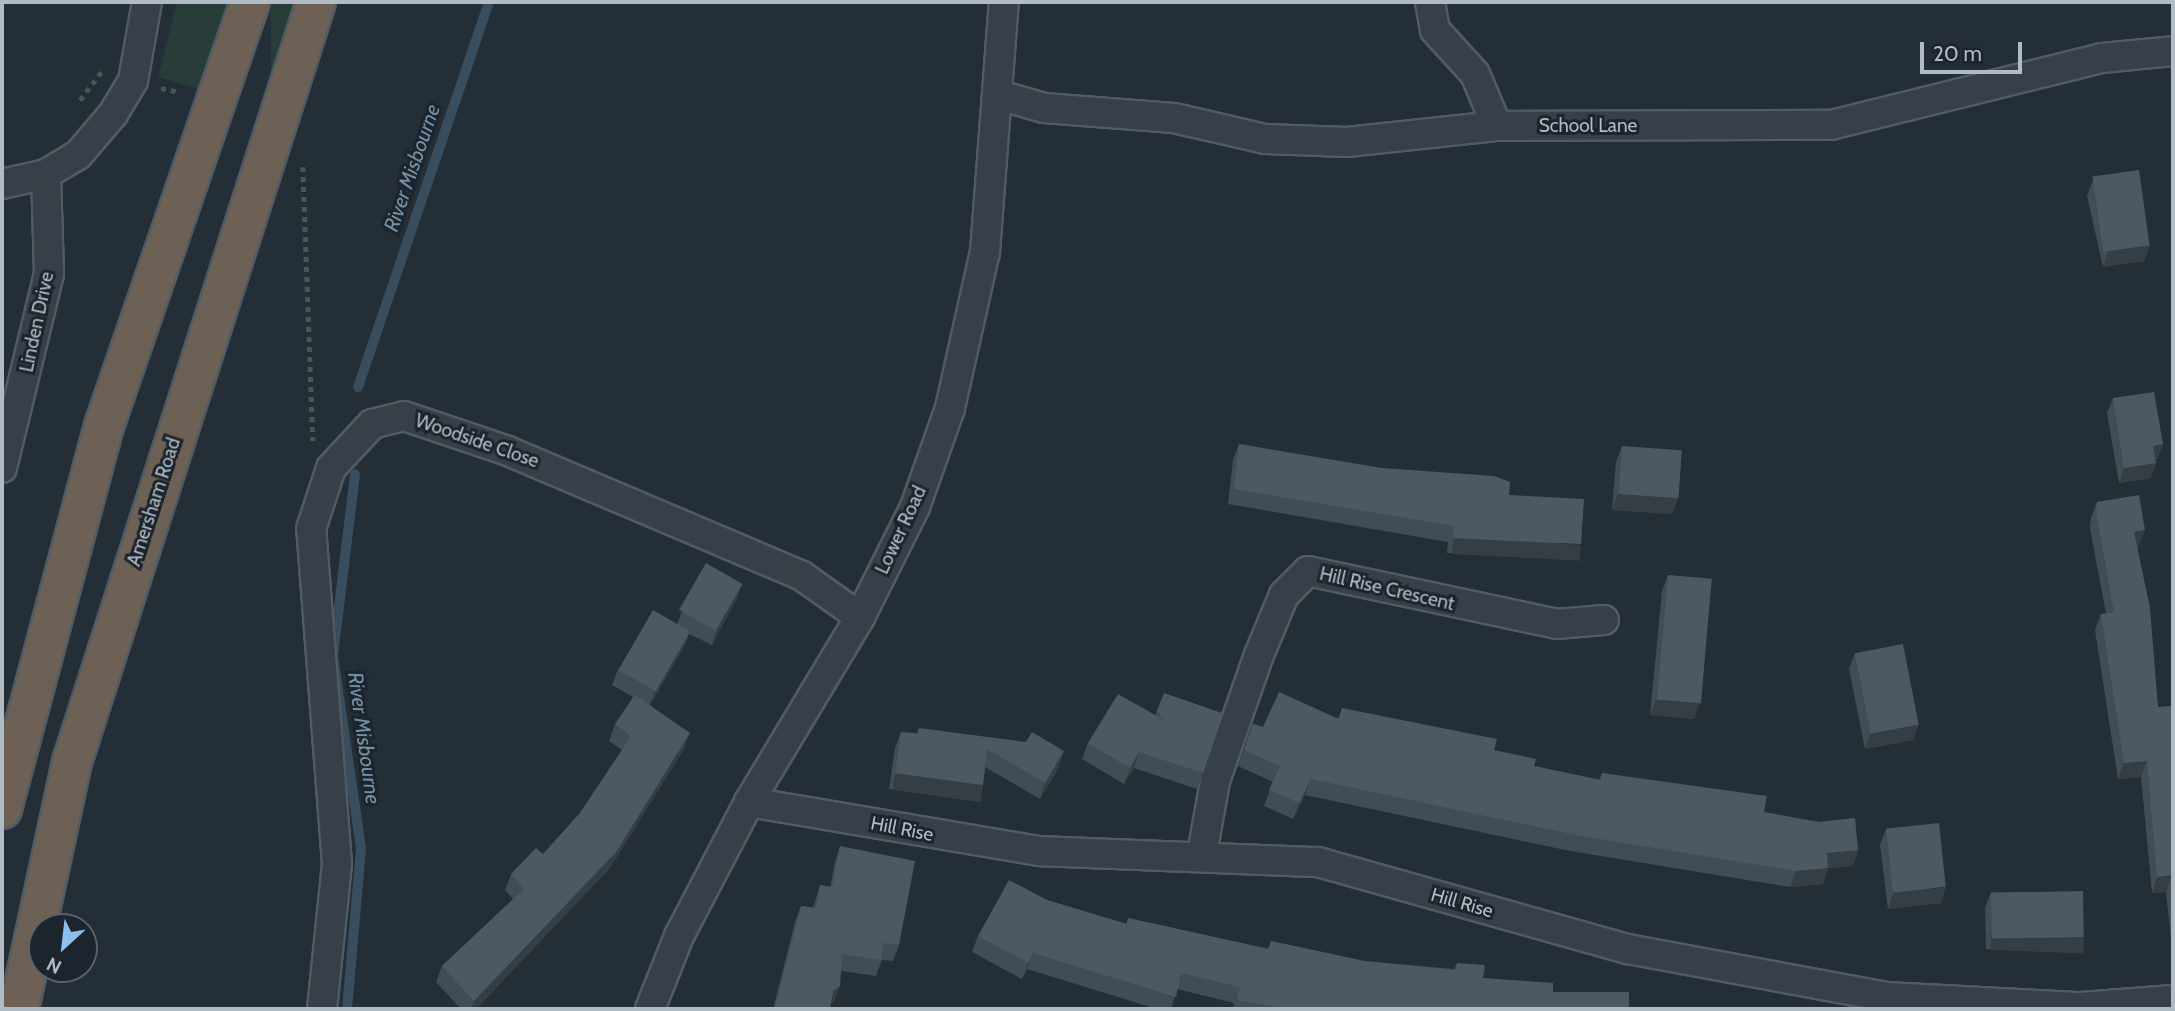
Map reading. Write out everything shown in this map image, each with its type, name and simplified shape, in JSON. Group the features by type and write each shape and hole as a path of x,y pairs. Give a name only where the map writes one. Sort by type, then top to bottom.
{"highway":[{"path":"2,809 104,426 250,2"},
{"name":"Amersham Road","path":"19,1009 72,762 316,2"}],"street":[{"path":"2,184 46,174 78,155 134,81 147,2"},
{"name":"Lower Road","path":"650,1009 679,936 749,802 860,617 915,507 950,408 985,252 1004,2"},
{"path":"1430,2 1435,30 1475,74 1497,126"},
{"name":"School Lane","path":"999,95 1044,108 1174,118 1265,139 1347,142 1497,126 1831,125 2102,58 2173,51"},
{"name":"Linden Drive","path":"2,468 49,274 46,174"},
{"name":"Woodside Close","path":"322,1009 337,864 312,529 331,468 372,424 404,416 534,461 802,576 860,617"},
{"name":"Hill Rise Crescent","path":"1202,854 1215,781 1259,655 1284,595 1308,571 1557,624 1604,620"},
{"name":"Hill Rise","path":"749,802 1040,851 1202,854 1318,862 1628,949 1887,997 2081,1007 2173,1000"}],"green space":[{"path":"177,2 231,2 199,89 158,77"},
{"path":"271,2 296,2 296,104 271,104"}],"building":[{"path":"2139,170 2150,245 2103,252 2092,177"},
{"path":"2154,392 2163,444 2153,446 2156,463 2124,468 2113,398"},
{"path":"1239,444 1382,468 1494,476 1510,482 1509,495 1584,499 1581,544 1453,538 1454,526 1234,489"},
{"path":"1622,446 1682,450 1679,498 1619,494"},
{"path":"2139,495 2145,530 2134,532 2150,608 2158,707 2173,706 2173,888 2172,875 2157,877 2147,761 2124,763 2101,614 2114,612 2096,512 2097,502"},
{"path":"706,563 742,584 715,631 679,610"},
{"path":"1668,575 1712,579 1701,703 1657,700"},
{"path":"653,610 690,632 656,691 618,670"},
{"path":"1903,644 1919,724 1871,734 1855,653"},
{"path":"1279,692 1339,719 1342,708 1497,739 1494,750 1536,759 1534,766 1601,780 1602,773 1767,796 1764,812 1819,822 1855,818 1858,850 1827,853 1828,868 1796,871 1576,835 1311,779 1299,803 1269,790 1280,766 1244,750 1253,724 1263,727"},
{"path":"1164,693 1222,713 1203,773 1139,752 1130,768 1088,743 1118,694 1164,720 1157,711"},
{"path":"635,695 690,733 616,852 474,1001 442,966 524,889 511,874 536,848 543,854 580,813 631,736 615,724"},
{"path":"919,728 1026,742 1032,732 1064,751 1045,783 987,749 983,785 895,773 901,732 918,734"},
{"path":"1939,823 1946,887 1893,892 1886,829"},
{"path":"840,846 915,861 899,945 884,943 881,960 842,954 840,986 833,991 830,1009 775,1007 801,906 816,908 820,885 832,887"},
{"path":"1009,880 1047,900 1127,924 1128,918 1269,949 1271,941 1364,961 1456,970 1457,963 1485,965 1483,978 1553,983 1553,992 1629,992 1629,1008 1645,1009 1286,1009 1237,1000 1240,987 1181,973 1176,997 1033,953 1028,963 978,936"},
{"path":"2083,891 2084,937 1992,939 1991,893"}],"waterway":[{"name":"River Misbourne","path":"358,387 489,2"},
{"name":"River Misbourne","path":"347,1009 361,848 333,656 355,474"}]}
